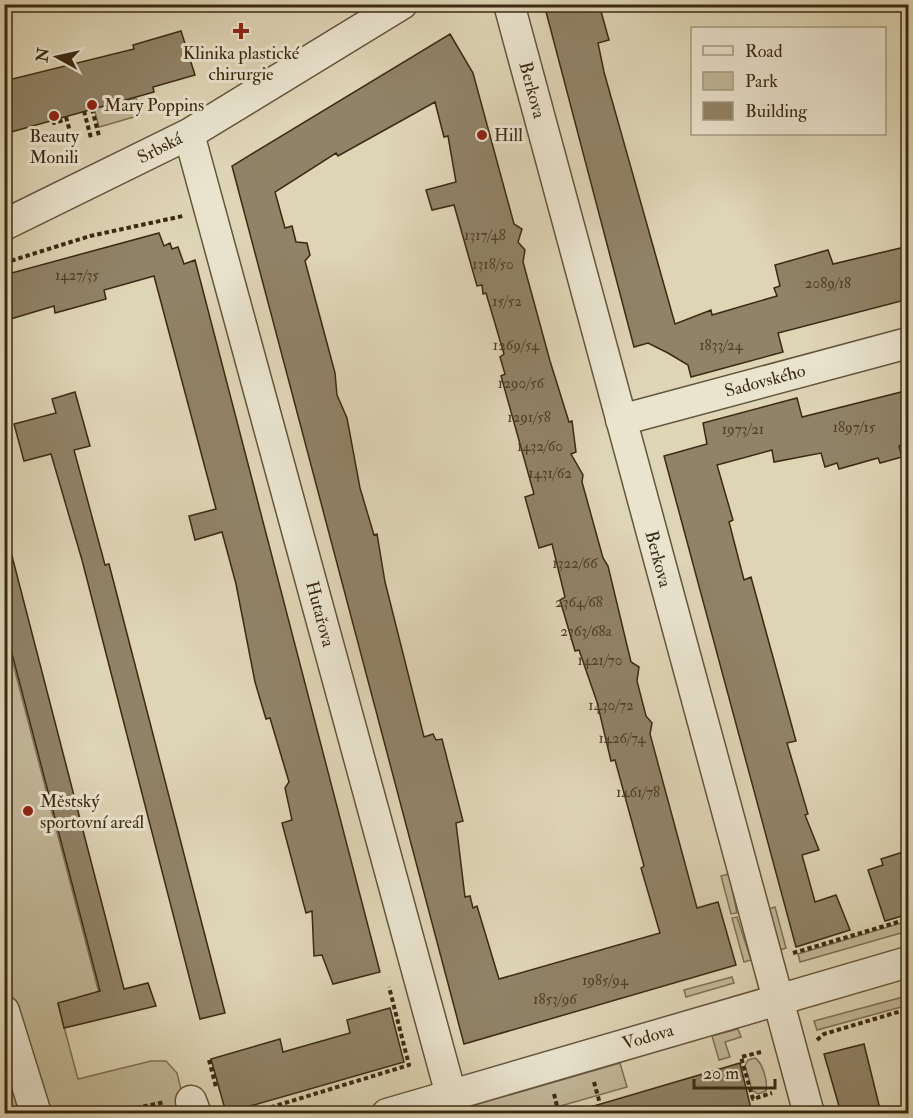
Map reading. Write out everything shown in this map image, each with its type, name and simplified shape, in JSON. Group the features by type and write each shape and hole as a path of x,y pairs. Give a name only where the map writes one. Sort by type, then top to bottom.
{"street":[{"name":"Srbská","path":"4,225 189,134 402,4"},
{"name":"Berkova","path":"509,4 764,955 780,999 809,1113"},
{"name":"Hutařova","path":"189,134 451,1095"},
{"name":"Sadovského","path":"621,420 909,343"},
{"name":"Vodova","path":"387,1113 909,962"},
{"path":"4,1011 36,1113"}],"path":[{"path":"92,109 99,136"},
{"path":"84,111 91,138"},
{"path":"53,120 54,123 66,118 73,143"},
{"path":"4,262 90,236 188,215"},
{"path":"790,942 793,953 909,919"},
{"path":"249,1113 410,1065 387,977"},
{"path":"824,1034 909,1009"},
{"path":"760,1052 741,1057 753,1099 772,1093"}],"green space":[{"path":"136,98 141,115 99,127 94,108"},
{"name":"Městský sportovní areál","path":"4,629 99,993 58,1004 78,1079 151,1061 166,1061 177,1073 187,1113 5,1113"},
{"path":"729,874 737,913 731,914 721,876"},
{"path":"775,907 786,948 780,950 769,909"},
{"path":"737,917 751,960 744,962 732,918"},
{"path":"908,921 908,931 800,962 798,954"},
{"path":"732,977 734,983 686,997 684,990"},
{"path":"903,997 905,1006 817,1030 814,1021"},
{"path":"738,1029 741,1037 725,1042 730,1057 719,1060 712,1036"},
{"path":"755,1058 763,1068 766,1083 766,1091 758,1094 752,1090 745,1066 748,1060"},
{"path":"620,1063 627,1087 536,1113 447,1113"}],"building":[{"path":"544,4 599,4 609,40 598,43 604,72 675,324 711,310 712,315 777,296 774,288 780,286 775,265 828,250 833,264 909,246 909,299 778,333 783,352 691,377 688,365 668,353 648,343 634,347"},
{"path":"181,31 195,75 153,87 154,92 4,134 4,81 134,49 133,45"},
{"path":"450,34 473,73 514,224 522,229 518,242 525,250 523,262 550,361 569,422 572,421 576,452 571,454 583,475 582,482 603,558 608,566 631,662 639,667 637,681 646,716 652,723 650,734 697,908 718,902 736,965 464,1044 232,166","holes":["435,102 444,137 448,136 456,182 426,190 432,210 454,205 477,286 482,285 483,294 486,293 504,354 500,357 505,374 501,376 534,494 525,497 539,548 552,544 565,597 560,600 575,651 579,650 597,702 611,761 615,760 644,866 641,868 660,933 499,979 477,906 473,908 470,896 465,897 456,823 463,821 442,739 436,740 433,734 424,737 385,582 377,534 374,535 360,488 347,418 337,395 335,373 305,261 310,255 307,243 296,242 292,226 285,228 275,192 336,153 338,156"]},
{"path":"159,233 164,246 170,243 172,249 178,247 184,264 195,260 380,972 333,984 322,955 314,956 312,911 306,913 282,823 292,820 285,788 289,782 270,718 266,719 255,682 236,584 222,532 195,540 189,516 216,509 154,276 104,290 106,299 55,313 54,306 4,321 4,275"},
{"path":"909,390 909,443 899,446 902,457 880,463 878,458 839,469 837,463 825,467 821,453 774,462 772,450 717,465 733,520 729,522 744,580 751,577 796,741 787,743 808,814 805,815 819,850 802,855 815,902 836,895 850,930 796,947 664,456 707,444 703,423 797,398 802,417"},
{"path":"75,392 90,446 74,450 105,565 109,564 225,1013 200,1019 82,560 51,454 24,461 14,424 56,413 52,399"},
{"path":"12,556 124,989 148,983 156,1006 64,1028 58,1003 100,991 4,623 4,557"},
{"path":"909,850 909,914 885,921 868,870 883,865 881,859"},
{"path":"390,1008 404,1062 226,1113 211,1059 280,1039 283,1052 350,1033 347,1020"},
{"path":"864,1044 880,1109 862,1113 841,1113 824,1054"},
{"path":"740,1063 752,1113 588,1113 587,1108"}],"place":[{"name":"Klinika plastické chirurgie","path":"241,31"},
{"name":"Mary Poppins","path":"92,105"},
{"name":"Beauty Monili","path":"54,116"},
{"name":"Hill","path":"482,135"},
{"name":"Městský sportovní areál","path":"28,811"}]}
